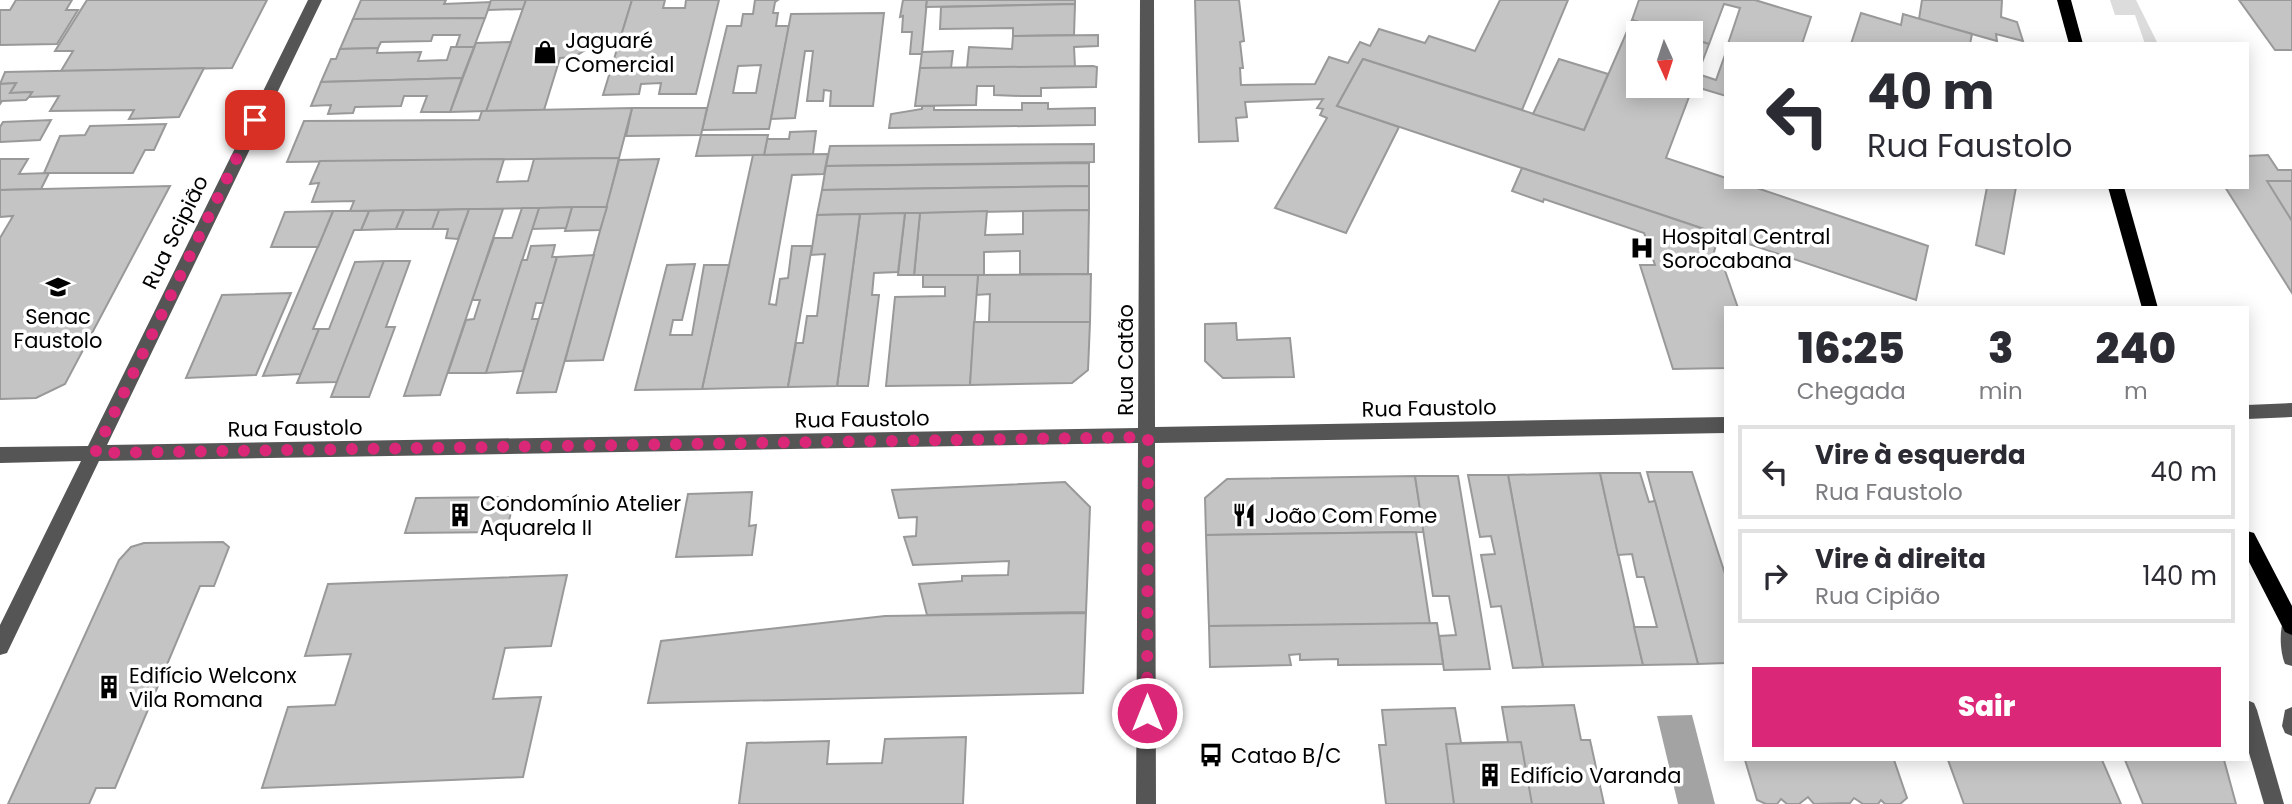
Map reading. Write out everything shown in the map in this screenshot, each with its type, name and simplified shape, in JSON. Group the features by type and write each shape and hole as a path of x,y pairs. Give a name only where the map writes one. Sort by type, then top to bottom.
{"main road":[{"path":"2064,0 2075,42"},
{"path":"2117,189 2149,306"},
{"path":"2249,543 2292,625"}],"street":[{"name":"Rua Scipião","path":"95,453 315,0"},
{"name":"Rua Catão","path":"1146,804 1147,0"},
{"path":"2249,412 2292,410"},
{"name":"Rua Faustolo","path":"0,455 1724,425"},
{"path":"0,646 95,453"},
{"path":"2292,625 2292,657"},
{"path":"2249,717 2274,804"},
{"path":"2292,717 2292,726"}],"shaded area":[{"path":"2110,0 2136,0 2157,42 2144,42 2135,15 2115,15"},
{"path":"1692,715 1715,804 1678,804 1657,716"}],"building":[{"path":"16,0 72,0 66,10 78,10 57,44 0,45 0,10 10,10"},
{"path":"87,0 267,0 232,68 61,71 73,51 55,51"},
{"path":"361,0 446,0 444,4 491,2 485,18 353,19"},
{"path":"491,0 526,0 523,9 488,10"},
{"name":"Jaguaré Comercial","path":"526,0 632,0 618,46 592,46 574,57 560,58 544,110 486,111"},
{"path":"632,0 665,0 663,8 685,8 686,0 719,0 696,94 659,94 661,83 641,84 639,94 603,95"},
{"path":"755,0 778,0 773,13 778,13 776,26 789,26 769,129 702,130 727,26 741,26 743,14 753,14","holes":["761,65 756,93 733,93 738,66"]},
{"path":"903,0 927,0 922,54 910,54 912,32 902,32 903,16 900,17"},
{"path":"927,0 1075,0 1075,4 926,7"},
{"path":"1195,0 1239,0 1244,41 1240,42 1243,68 1240,68 1241,85 1315,84 1329,57 1348,63 1360,42 1370,46 1379,29 1425,43 1429,36 1475,51 1500,0 1568,0 1522,110 1363,59 1337,106 1399,127 1346,233 1275,208 1327,118 1320,115 1323,109 1317,108 1323,99 1245,102 1247,117 1236,118 1238,141 1199,142"},
{"path":"1639,0 1755,0 1811,17 1803,42 1729,42 1740,8 1724,4 1709,44 1703,42 1703,21 1632,20"},
{"path":"1922,0 2002,0 2001,17 2017,22 2023,41 1996,34 1997,41 1919,19"},
{"path":"2239,0 2292,0 2292,50 2275,50"},
{"path":"1075,4 1074,35 1013,36 1013,28 940,29 941,7"},
{"path":"884,13 873,106 830,106 831,91 824,90 823,101 807,101 813,51 805,51 795,118 771,119 791,14"},
{"path":"1861,13 1901,25 1903,14 1972,34 1970,42 1852,42"},
{"path":"485,18 474,47 456,47 460,35 433,35 431,41 381,42 378,48 340,49 353,19"},
{"path":"1626,34 1626,98 1689,98 1666,158 1724,177 1724,189 1760,189 1928,246 1916,300 1337,106 1363,59 1584,130"},
{"path":"1098,35 1098,46 1074,47 1075,67 967,68 969,47 1012,49 1013,36"},
{"path":"511,42 486,111 450,112 476,43"},
{"path":"1703,42 1709,44 1703,60"},
{"path":"451,47 474,47 462,78 321,82 331,59 336,59 340,49 378,48 377,53 421,52 418,61 447,60"},
{"path":"953,51 951,68 920,68 922,52"},
{"path":"1724,58 1724,95 1703,89 1703,76 1716,80"},
{"path":"1559,59 1608,74 1584,130 1533,114"},
{"path":"1097,67 1096,87 1041,88 1041,96 1021,96 994,95 994,86 977,86 976,105 915,106 920,68"},
{"path":"204,68 179,117 129,119 134,110 50,111 59,96 29,97 32,92 10,93 16,83 0,84 5,72"},
{"path":"462,78 450,112 421,112 427,96 404,96 401,106 355,107 353,113 328,114 331,105 311,106 321,82"},
{"path":"16,83 10,93 32,92 29,97 26,100 2,101 0,104 0,84"},
{"path":"1022,103 1048,103 1048,109 1095,108 1095,125 889,128 891,114 922,109 922,106 934,106 934,110 1022,110"},
{"path":"632,108 707,108 701,135 626,136"},
{"path":"632,108 619,158 287,162 304,121 479,120 482,111"},
{"path":"51,120 40,140 0,142 0,127 3,122"},
{"path":"166,124 154,150 145,150 133,173 44,173 60,136 85,135 90,126"},
{"path":"816,131 813,154 764,155 767,139 789,139 790,132"},
{"path":"701,135 768,135 764,155 696,156"},
{"path":"1094,144 1094,162 826,166 830,146"},
{"path":"828,154 824,174 792,175 769,304 776,305 780,279 788,278 792,246 812,246 788,387 702,389 753,155"},
{"path":"2268,155 2278,170 2292,170 2292,293 2226,189 2249,189 2249,156"},
{"path":"619,158 607,207 350,211 354,201 312,202 319,183 310,184 320,161 504,159 497,182 528,181 534,159"},
{"path":"0,159 28,159 19,174 49,173 41,189 0,190"},
{"path":"659,159 603,360 565,361 619,160"},
{"path":"1089,163 1089,186 822,190 826,166"},
{"path":"1522,168 1719,234 1711,263 1722,262 1737,306 1724,306 1724,368 1673,369 1640,265 1655,265 1644,233 1512,191"},
{"path":"2267,181 2292,181 2292,221"},
{"name":"Senac Faustolo","path":"170,186 65,384 36,398 0,399 0,238 13,216 0,217 0,190"},
{"path":"1089,186 1089,210 817,215 822,190"},
{"path":"1987,189 2016,189 2004,254 1976,245"},
{"path":"572,207 607,207 600,230 565,231"},
{"path":"572,207 566,228 532,229 539,208"},
{"path":"522,208 539,208 486,373 448,373 466,320 474,319 480,300 472,300 494,238 512,238"},
{"path":"469,209 503,209 440,395 404,396"},
{"path":"469,209 458,239 446,238 448,229 432,229 439,210"},
{"path":"404,210 396,229 361,230 369,211"},
{"path":"404,210 439,210 432,229 396,229"},
{"path":"1089,210 1088,274 1020,274 1020,251 984,252 984,275 914,275 920,213 987,211 985,235 1023,234 1023,211"},
{"path":"333,211 369,211 361,230 354,230 313,329 319,329 301,374 263,376"},
{"path":"333,211 318,247 271,247 285,212"},
{"path":"905,213 920,213 914,275 898,275"},
{"path":"905,213 898,272 874,273 872,295 879,295 868,386 837,386 860,214"},
{"path":"860,214 837,386 788,387 796,343 803,343 807,316 817,316 825,254 811,255 817,215"},
{"path":"555,245 552,257 557,257 544,303 536,303 532,319 539,319 523,371 486,373 522,260 527,260 531,246"},
{"path":"594,255 556,392 517,393 557,257"},
{"path":"384,261 337,382 297,383 319,329 329,329 355,262"},
{"path":"384,261 410,261 386,327 395,327 369,397 331,397"},
{"path":"695,264 682,320 673,320 670,335 692,335 704,265 729,265 702,389 635,390 667,265"},
{"path":"1091,274 1090,322 989,322 990,294 976,295 978,275"},
{"path":"923,275 978,275 970,385 886,386 895,297 945,296 945,287 923,287"},
{"path":"291,293 256,375 186,378 222,295"},
{"path":"974,322 1090,322 1088,370 1072,383 970,385"},
{"path":"1236,323 1237,340 1290,338 1294,377 1223,378 1205,361 1205,324"},
{"path":"1647,472 1692,472 1724,571 1724,663 1698,664"},
{"path":"1600,473 1643,665 1543,667 1508,475"},
{"path":"1600,473 1640,473 1649,502 1655,501 1698,664 1643,665 1634,627 1657,627 1644,577 1637,577 1632,554 1618,555"},
{"path":"1468,475 1508,475 1543,667 1513,668 1501,606 1491,607 1481,555 1495,554 1491,536 1480,537"},
{"path":"1415,476 1424,532 1206,535 1205,498 1227,479"},
{"path":"1415,476 1458,476 1490,669 1444,670 1439,636 1456,635 1449,596 1433,596"},
{"path":"1065,482 1090,507 1086,612 927,615 919,584 962,581 962,576 1008,575 1009,561 913,565 904,537 916,536 917,517 899,518 892,490"},
{"path":"752,492 749,526 756,525 752,555 676,557 688,494"},
{"name":"Condomínio Atelier Aquarela II","path":"515,497 506,532 405,533 416,498"},
{"path":"1416,532 1430,624 1209,626 1206,535"},
{"name":"Edifício Welconx Vila Romana","path":"223,542 229,547 214,586 200,586 115,788 96,788 89,804 8,804 119,560 131,547 144,543"},
{"path":"567,575 551,646 505,648 493,699 541,697 523,777 262,788 288,707 335,705 351,654 305,656 328,584"},
{"path":"1086,613 1083,693 648,703 661,641 885,616"},
{"path":"1437,623 1443,664 1338,665 1338,659 1300,660 1300,654 1289,655 1291,665 1210,667 1209,626"},
{"name":"Edifício Varanda","path":"1574,705 1581,740 1590,740 1604,804 1386,804 1379,745 1386,745 1382,710 1455,708 1461,743 1508,742 1502,707"},
{"path":"966,737 963,804 739,804 747,743 829,741 827,764 882,763 885,739"},
{"path":"1521,742 1532,804 1454,804 1446,744"},
{"path":"1745,761 1894,761 1907,798 1900,804 1885,804 1881,800 1878,804 1863,804 1854,798 1850,803 1814,804 1808,797 1799,804 1787,804 1781,799 1777,804 1766,804 1757,800"},
{"path":"1948,761 2102,761 2121,804 1964,804"},
{"path":"2125,761 2224,761 2236,804 2143,804"}],"place":[{"name":"Jaguaré Comercial","path":"545,52"},
{"name":"Hospital Central Sorocabana","path":"1642,248"},
{"name":"Senac Faustolo","path":"58,287"},
{"name":"Condomínio Atelier Aquarela II","path":"460,515"},
{"name":"João Com Fome","path":"1244,515"},
{"name":"Edifício Welconx Vila Romana","path":"109,687"},
{"name":"Catao B/C","path":"1211,755"},
{"name":"Edifício Varanda","path":"1490,775"}],"route":[{"path":"255,120 95,453 1148,437 1147,713"}]}
